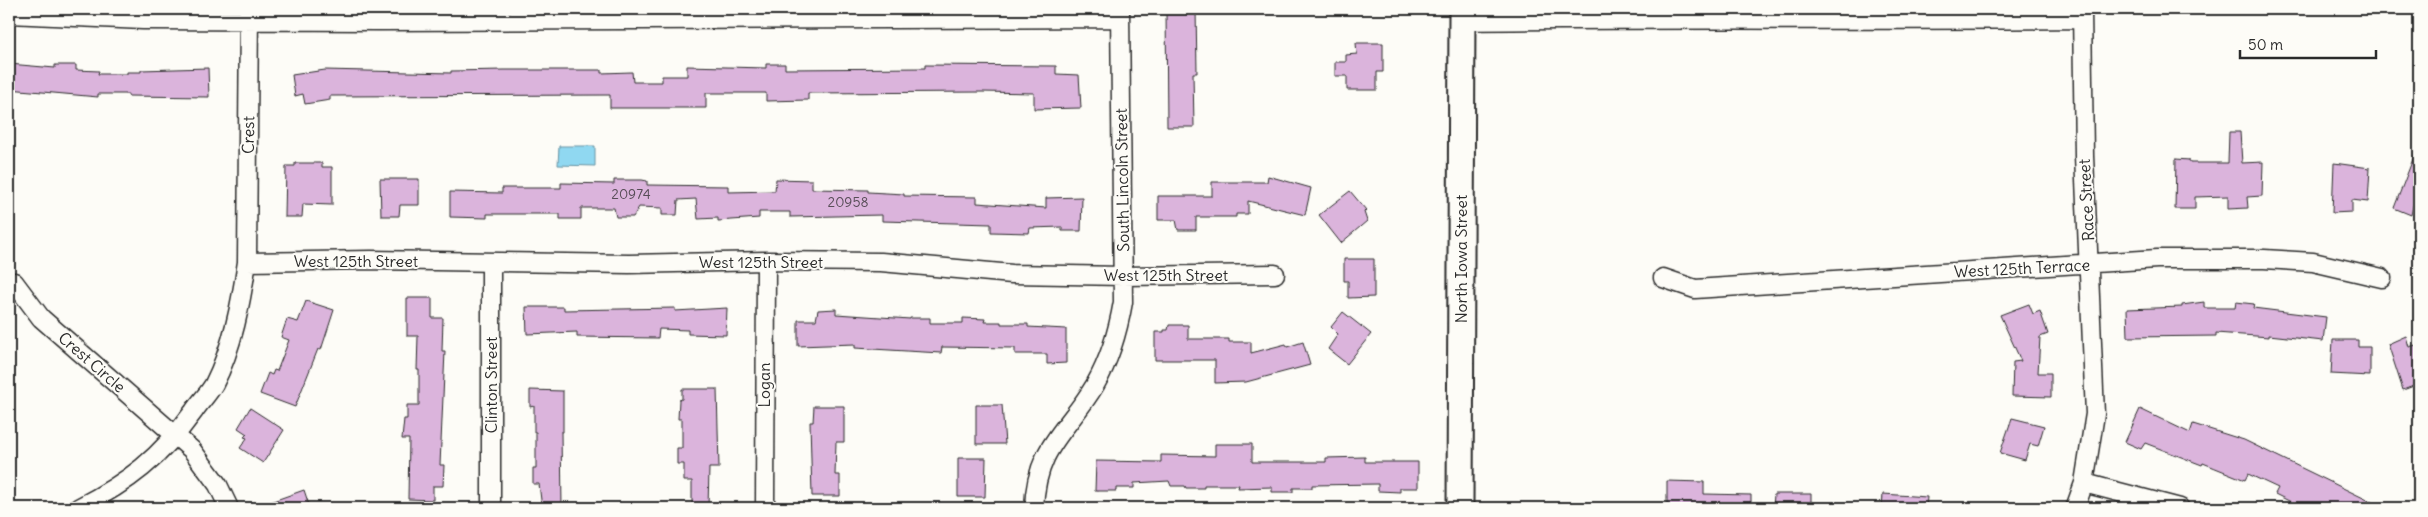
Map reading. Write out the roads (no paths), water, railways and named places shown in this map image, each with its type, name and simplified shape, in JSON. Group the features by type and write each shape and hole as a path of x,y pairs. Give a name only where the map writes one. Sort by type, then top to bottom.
{"street":[{"path":"9,14 143,20 249,14 1120,13"},
{"name":"South Lincoln Street","path":"1034,508 1036,484 1044,458 1063,427 1080,408 1095,384 1109,358 1119,326 1123,302 1120,13"},
{"name":"Crest","path":"176,435 214,384 242,301 247,262 249,14"},
{"path":"1462,15 2082,14"},
{"name":"Race Street","path":"2074,508 2084,483 2095,414 2084,156 2082,14"},
{"name":"North Iowa Street","path":"1460,508 1462,15"},
{"name":"West 125th Terrace","path":"1663,278 1695,289 2157,259 2264,259 2313,262 2382,278"},
{"name":"West 125th Street","path":"247,262 370,260 629,264 766,261 880,262 1012,274 1123,276 1275,274"},
{"name":"Logan","path":"765,508 766,261"},
{"name":"Clinton Street","path":"491,508 492,263"},
{"name":"Crest Circle","path":"14,282 41,318 176,435"},
{"path":"78,508 109,492 134,475 163,450 176,435 192,450 218,484 229,508"},
{"path":"2084,483 2180,508"}],"water":[{"path":"559,146 595,146 595,166 558,165"}]}
